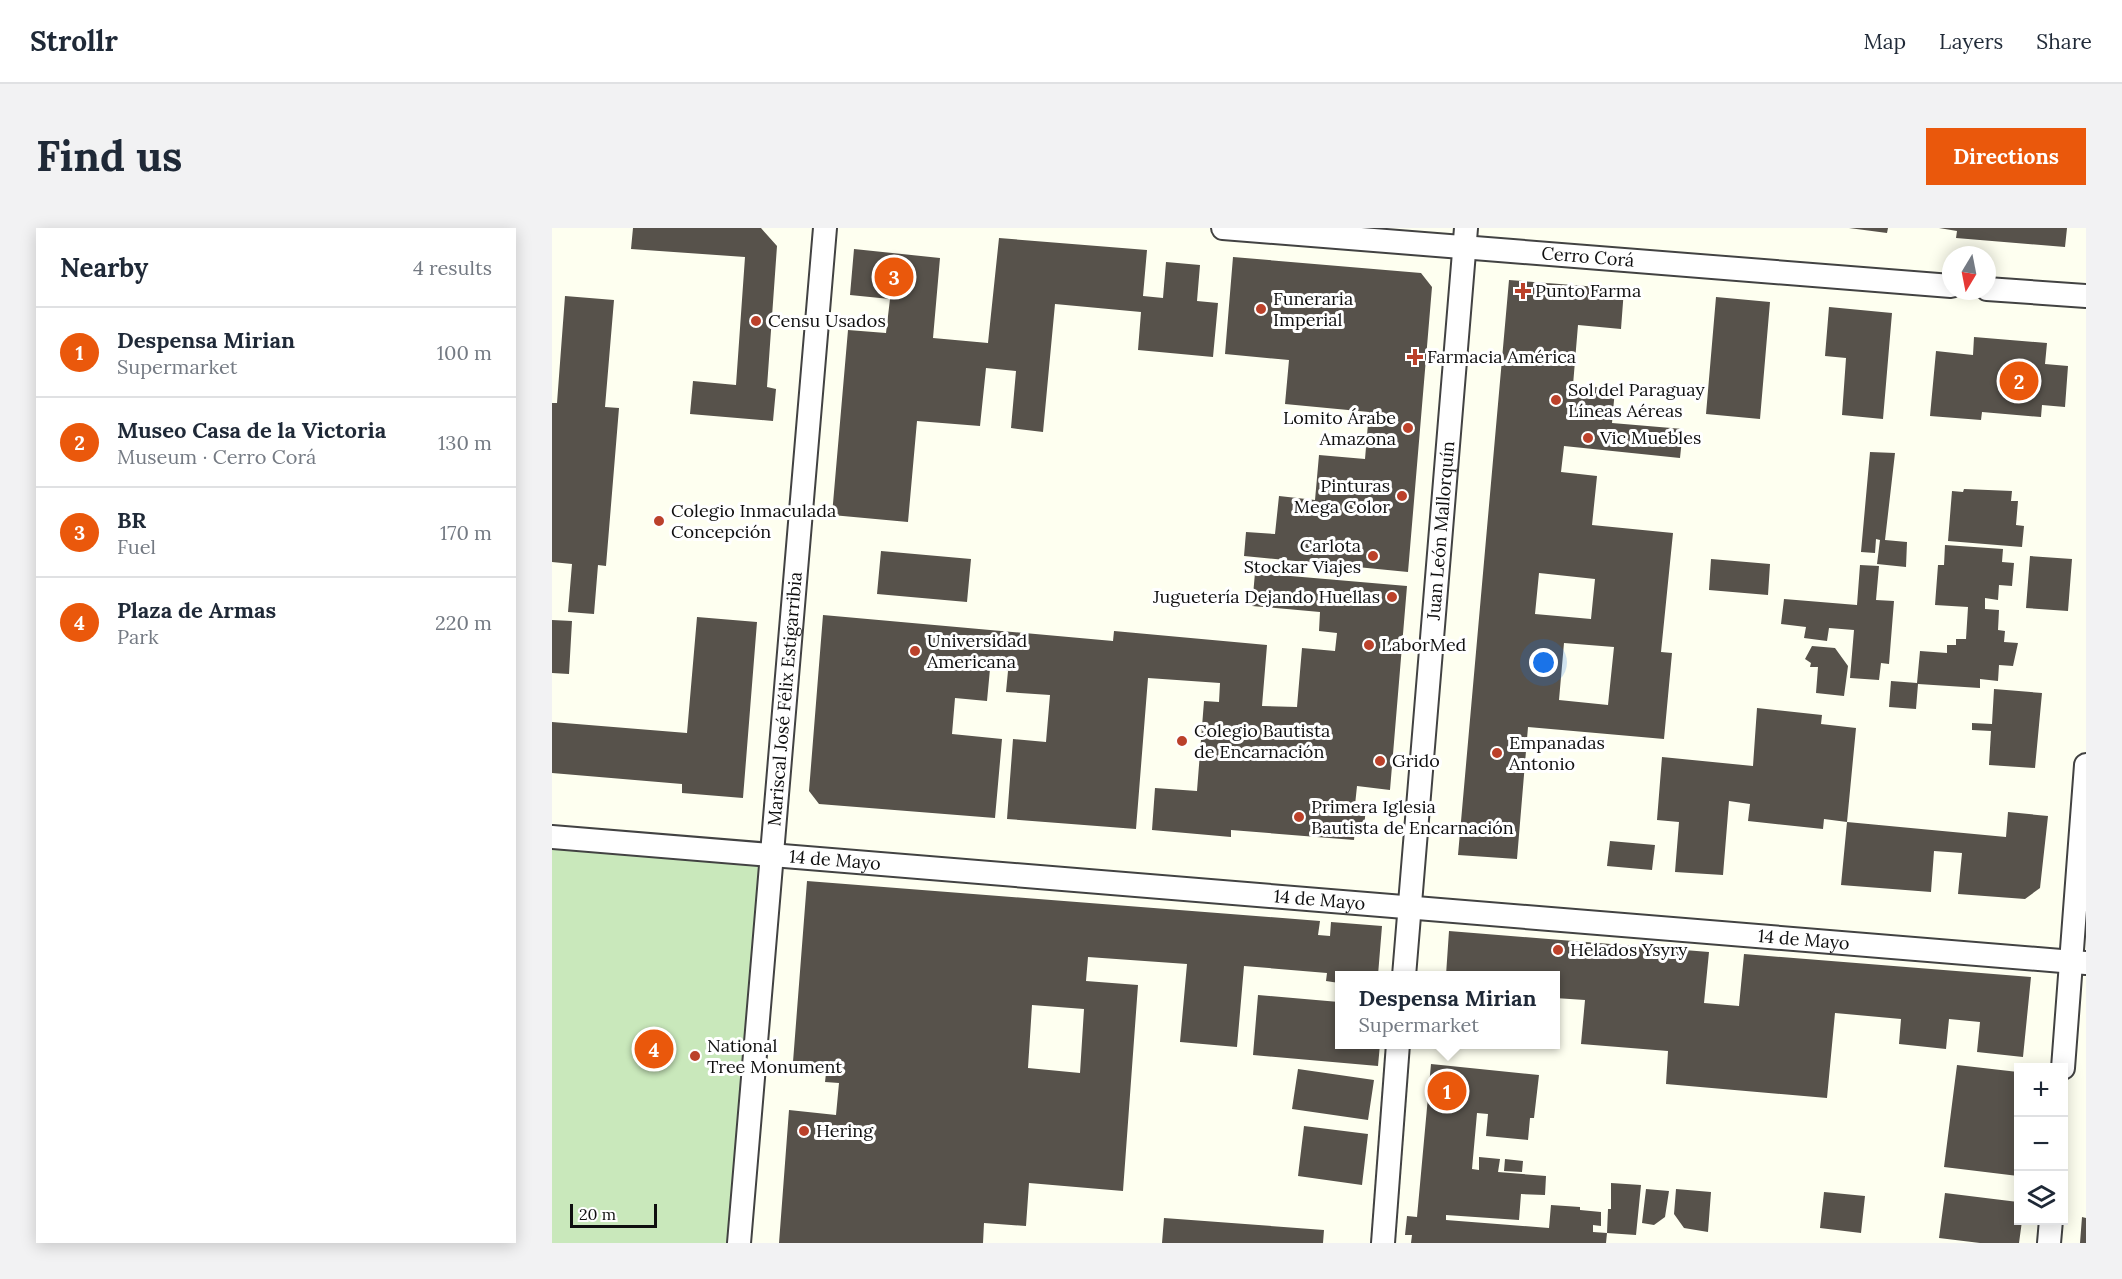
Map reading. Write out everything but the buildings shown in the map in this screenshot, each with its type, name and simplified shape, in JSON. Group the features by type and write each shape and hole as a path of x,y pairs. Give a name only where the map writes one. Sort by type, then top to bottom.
{"street":[{"name":"Mariscal José Félix Estigarribia","path":"739,1243 825,228"},
{"name":"Cerro Corá","path":"1223,228 1465,238 1942,285"},
{"name":"Juan León Mallorquín","path":"1404,971 1465,238"},
{"path":"1996,290 2086,296"},
{"path":"2064,1063 2078,963 2086,765"},
{"name":"14 de Mayo","path":"552,837 2078,963"},
{"path":"1383,1243 1398,1049"},
{"path":"2049,1243 2051,1225"}],"green space":[{"path":"552,838 771,855 739,1243 552,1243"}],"place":[{"name":"BR","path":"894,277"},
{"name":"Punto Farma","path":"1523,291"},
{"name":"Funeraria Imperial","path":"1261,309"},
{"name":"Censu Usados","path":"756,321"},
{"name":"Farmacia América","path":"1415,357"},
{"name":"Museo Casa de la Victoria","path":"2019,381"},
{"name":"Sol del Paraguay Líneas Aéreas","path":"1556,400"},
{"name":"Lomito Árabe Amazona","path":"1408,428"},
{"name":"Vic Muebles","path":"1588,438"},
{"name":"Pinturas Mega Color","path":"1402,496"},
{"name":"Colegio Inmaculada Concepción","path":"659,521"},
{"name":"Carlota Stockar Viajes","path":"1373,556"},
{"name":"Juguetería Dejando Huellas","path":"1392,597"},
{"name":"LaborMed","path":"1369,645"},
{"name":"Universidad Americana","path":"915,651"},
{"name":"Colegio Bautista de Encarnación","path":"1182,741"},
{"name":"Empanadas Antonio","path":"1497,753"},
{"name":"Grido","path":"1380,761"},
{"name":"Primera Iglesia Bautista de Encarnación","path":"1299,817"},
{"name":"Helados Ysyry","path":"1558,950"},
{"name":"Plaza de Armas","path":"654,1049"},
{"name":"National Tree Monument","path":"695,1056"},
{"name":"Despensa Mirian","path":"1447,1091"},
{"name":"Hering","path":"804,1131"}]}
